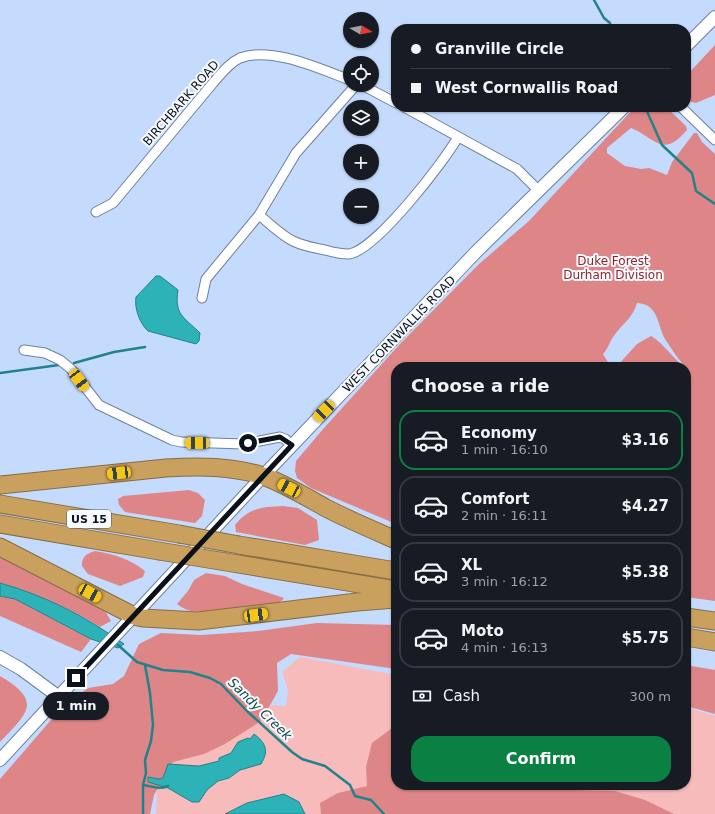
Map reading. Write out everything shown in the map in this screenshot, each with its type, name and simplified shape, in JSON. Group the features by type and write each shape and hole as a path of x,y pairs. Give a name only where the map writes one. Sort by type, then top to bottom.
{"highway":[{"path":"0,485 189,467 222,468 263,476 349,520 391,538"},
{"name":"US 15","path":"0,504 391,570"},
{"name":"US 15","path":"0,524 391,589"},
{"path":"0,547 134,616 198,621 391,599"},
{"path":"691,618 715,621"},
{"path":"691,638 715,642"}],"street":[{"path":"691,41 715,16"},
{"name":"BIRCHBARK ROAD","path":"96,212 114,202 227,67 240,58 258,54 270,55 310,66 343,78"},
{"path":"202,298 206,279 258,215 296,153 350,92"},
{"path":"375,92 391,100"},
{"path":"413,112 517,169 538,190"},
{"name":"WEST CORNWALLIS ROAD","path":"0,760 292,445 476,252 619,112"},
{"path":"686,112 715,140"},
{"path":"258,215 292,240 305,245 349,254 362,250 389,224 433,175 448,155 458,137"},
{"path":"24,350 45,353 60,360 71,369 100,405 172,440 181,442 245,444 280,437 292,445"},
{"path":"0,657 21,669 59,697"}],"shaded area":[{"path":"156,276 160,276 178,290 177,298 179,310 185,319 200,333 199,341 196,344 148,331 142,324 138,316 136,297"},
{"path":"0,583 33,594 65,608 95,624 124,644 118,648 91,639 15,599 0,596"},
{"path":"300,657 391,674 391,790 691,790 691,709 715,716 715,814 156,814 158,775 168,759 257,705 286,706 288,690 282,672"},
{"path":"254,734 264,744 265,748 265,755 261,764 240,770 229,778 218,781 207,790 199,802 192,802 168,788 148,782 148,777 159,779 163,778 168,764 199,766 219,761 219,758 231,753 238,742 248,738 250,739"},
{"path":"284,794 299,802 305,814 225,814 247,803"}],"green space":[{"path":"715,45 715,95 696,103 691,102 691,71"},
{"name":"Duke Forest Durham Division","path":"630,112 671,112 686,126 687,130 678,139 665,145 653,141 631,128 607,148 607,153 625,166 641,169 649,168 667,175 672,162 694,133 697,133 702,142 715,154 715,601 691,598 691,362 682,362 678,358 665,339 653,311 650,307 644,304 637,303 633,313 616,332 603,354 608,362 391,362 391,522 311,488 297,478 295,471 296,461 324,428 399,345 479,264 529,221"},
{"name":"Duke Forest Durham Division","path":"651,336 659,341 679,362 621,362 637,344"},
{"path":"189,490 198,493 205,500 202,516 195,523 125,512 119,505 118,499 123,496"},
{"path":"283,506 298,508 317,520 319,540 305,545 236,532 235,525 245,515 262,508"},
{"path":"95,551 115,555 134,563 145,571 143,577 120,586 88,574 82,566 83,560 87,554"},
{"path":"0,556 105,611 111,621 100,627 52,602 26,591 0,583"},
{"path":"206,573 225,576 242,584 284,598 278,603 255,609 211,612 191,611 177,604 188,591 194,580"},
{"path":"0,596 15,599 91,639 81,652 0,616"},
{"path":"317,623 391,625 391,668 291,654 277,663 278,691 261,721 225,744 204,754 173,762 154,795 150,814 0,814 0,779 63,706 88,688 113,684 124,676 139,644 161,633 201,635 258,631"},
{"path":"691,666 715,670 715,714 691,707"},
{"path":"0,676 22,693 26,700 27,708 18,723 0,742"},
{"path":"391,729 391,790 615,791 645,800 674,814 321,814 320,803 338,793 367,786 366,767 372,743"}],"waterway":[{"path":"594,0 604,18 610,24"},
{"path":"647,112 662,145 692,173 696,191 715,204"},
{"path":"74,363 114,352 145,347"},
{"path":"0,373 59,365"},
{"name":"Sandy Creek","path":"118,645 137,662 163,670 190,672 210,678 221,684 247,711 292,752 302,759 325,766 350,785 355,796 371,800 384,814"},
{"path":"143,814 143,785 146,773 145,760 151,741 153,725 150,693 145,665"},
{"path":"143,785 159,788 168,786"}],"route":[{"path":"76,678 292,445 280,437 248,443"}]}
